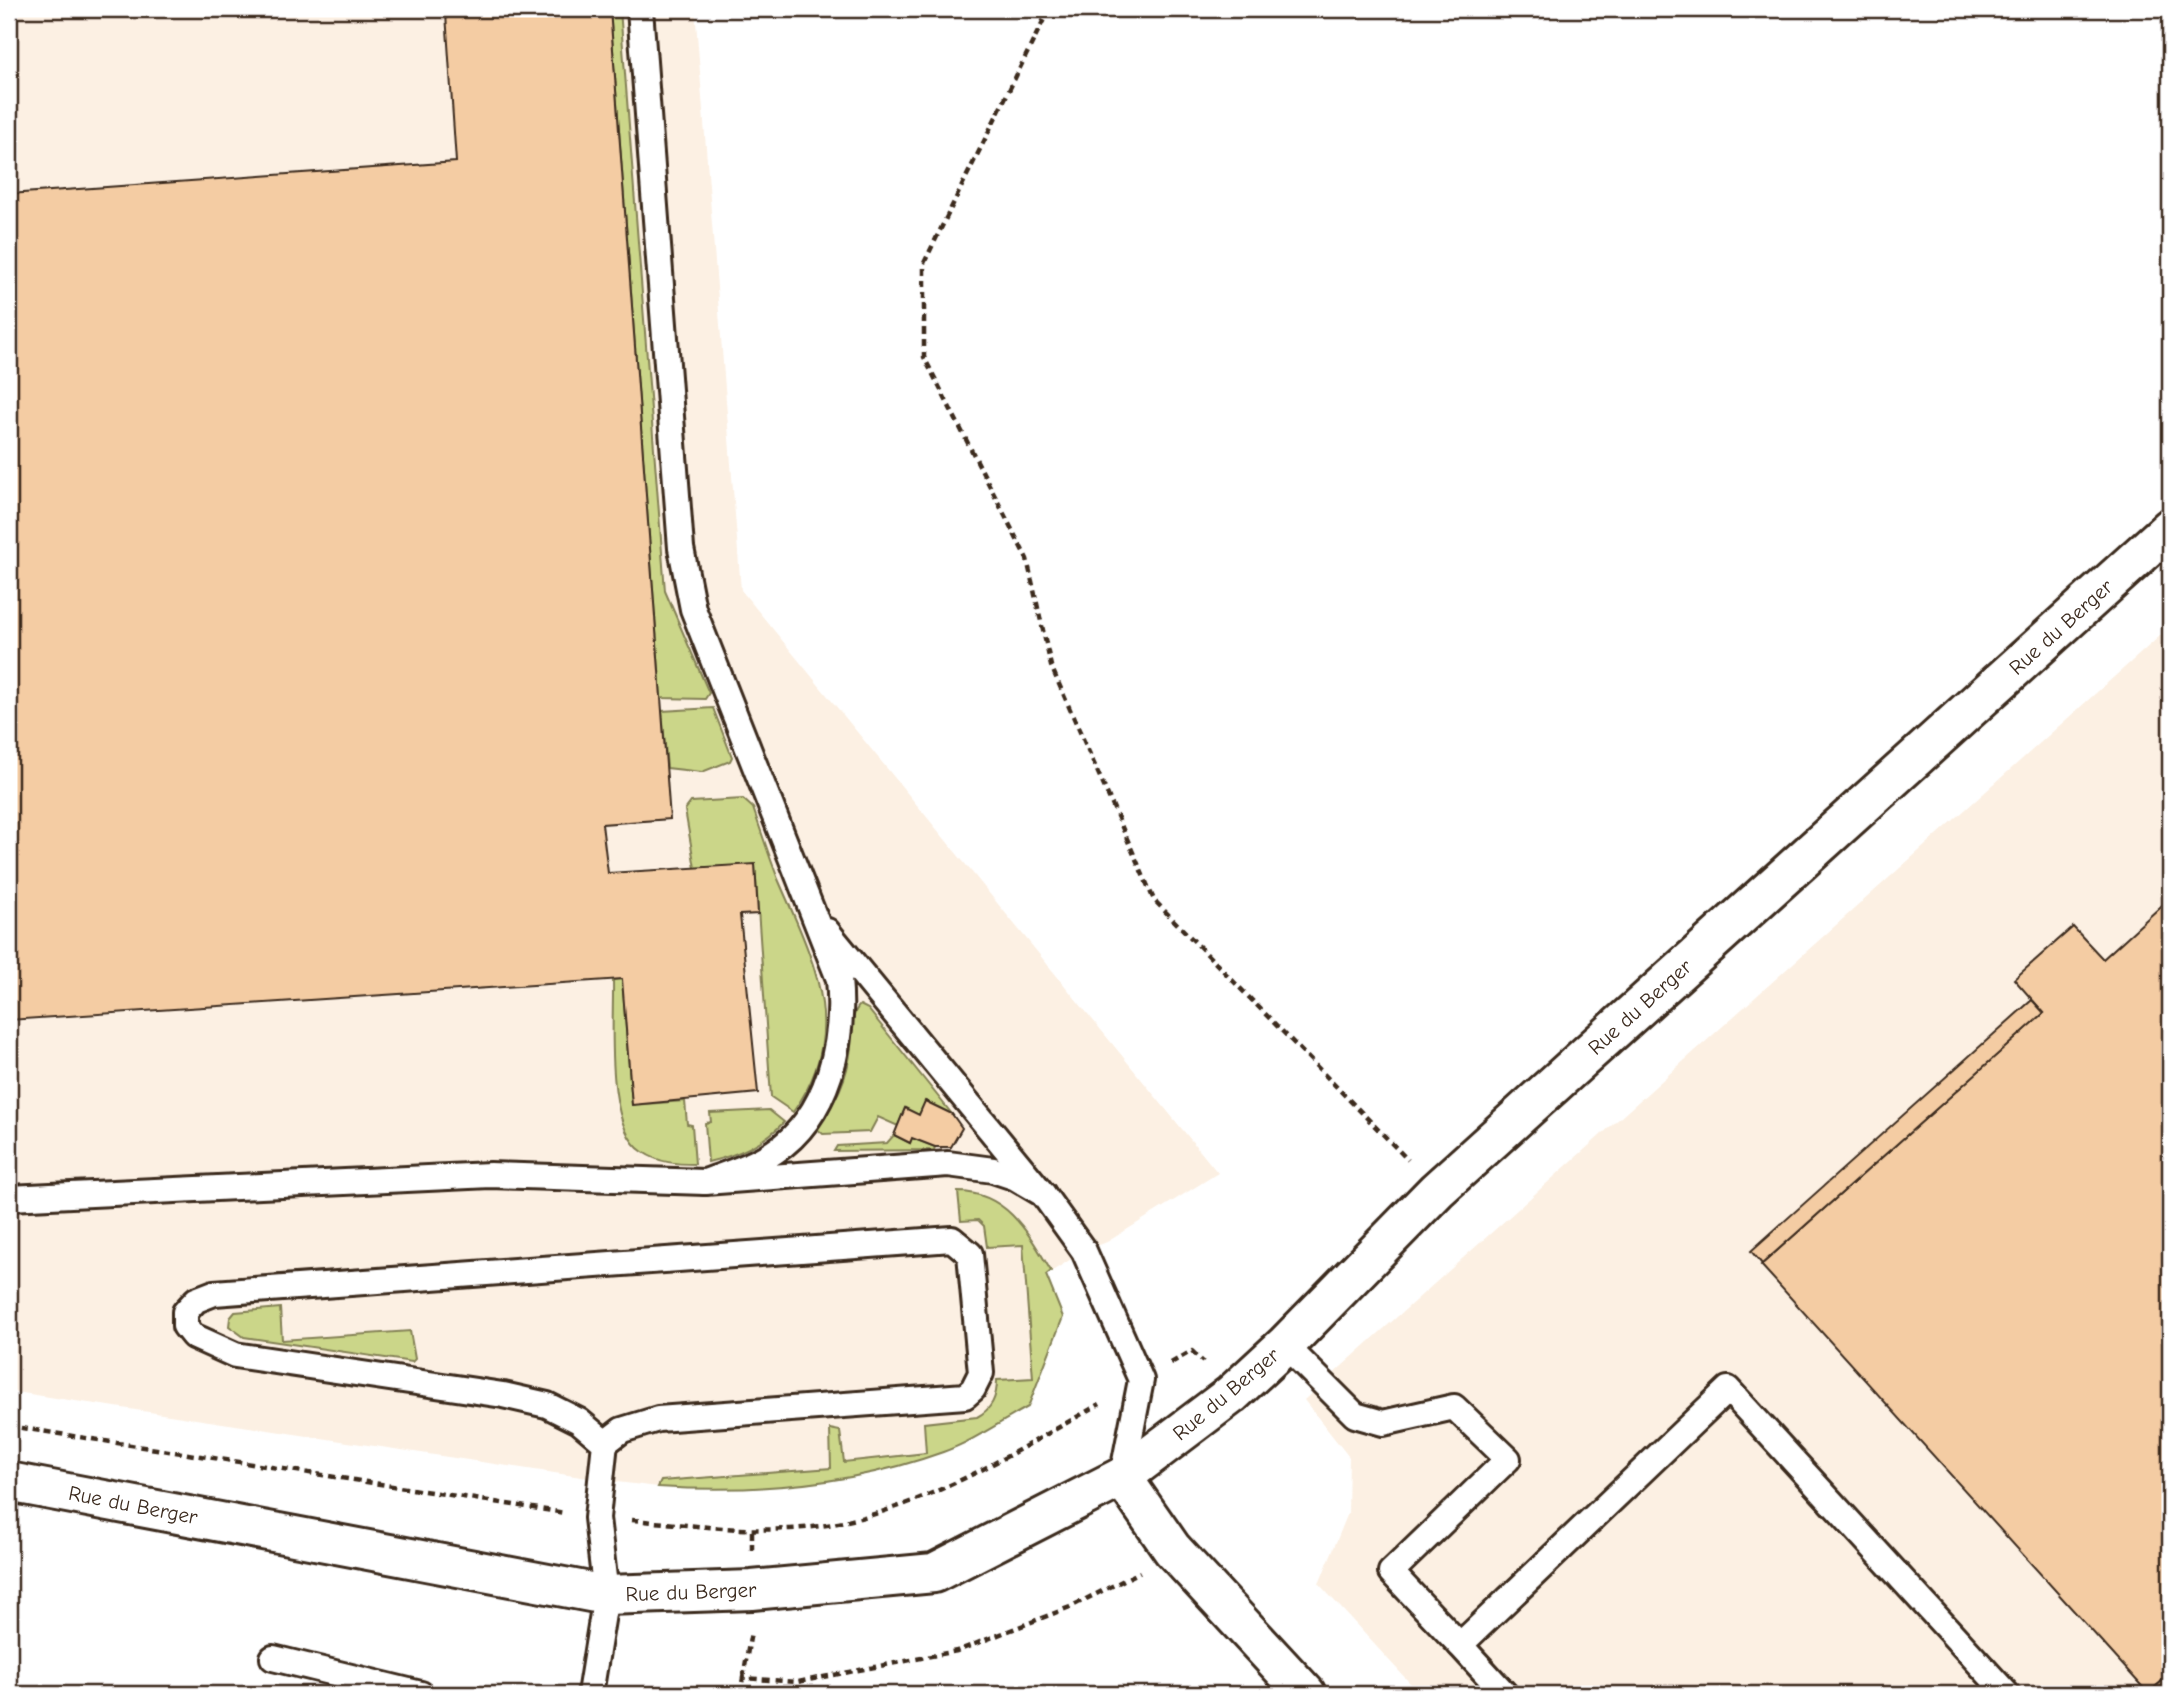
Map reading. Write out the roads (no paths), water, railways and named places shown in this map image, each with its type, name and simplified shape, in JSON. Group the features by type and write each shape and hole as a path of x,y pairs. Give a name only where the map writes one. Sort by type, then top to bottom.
{"street":[{"name":"Rue du Berger","path":"9,1482 606,1595 752,1590 934,1573 1122,1477 1232,1394 1285,1345 1437,1190 2170,528"},
{"path":"1122,1477 1172,1549 1306,1694"}],"lane":[{"path":"640,9 681,548 690,597 839,979 842,1013 837,1045 824,1089 801,1127 775,1151 746,1167 705,1182"},
{"path":"814,914 1043,1195 1084,1251 1141,1380 1122,1477"},
{"path":"9,1198 490,1175 705,1182 948,1164 993,1170 1014,1177 1043,1195"},
{"path":"590,1694 606,1595 597,1518 605,1443 622,1430 658,1419 965,1396 973,1389 981,1373 970,1254 952,1239 761,1252 214,1293 196,1300 185,1312 185,1326 192,1336 235,1355 503,1395 547,1405 579,1422 605,1443"},
{"path":"1285,1345 1355,1415 1383,1423 1454,1407 1508,1459 1391,1572 1505,1694"},
{"path":"1460,1645 1728,1389 2007,1694"},
{"path":"273,1658 421,1694"}]}
